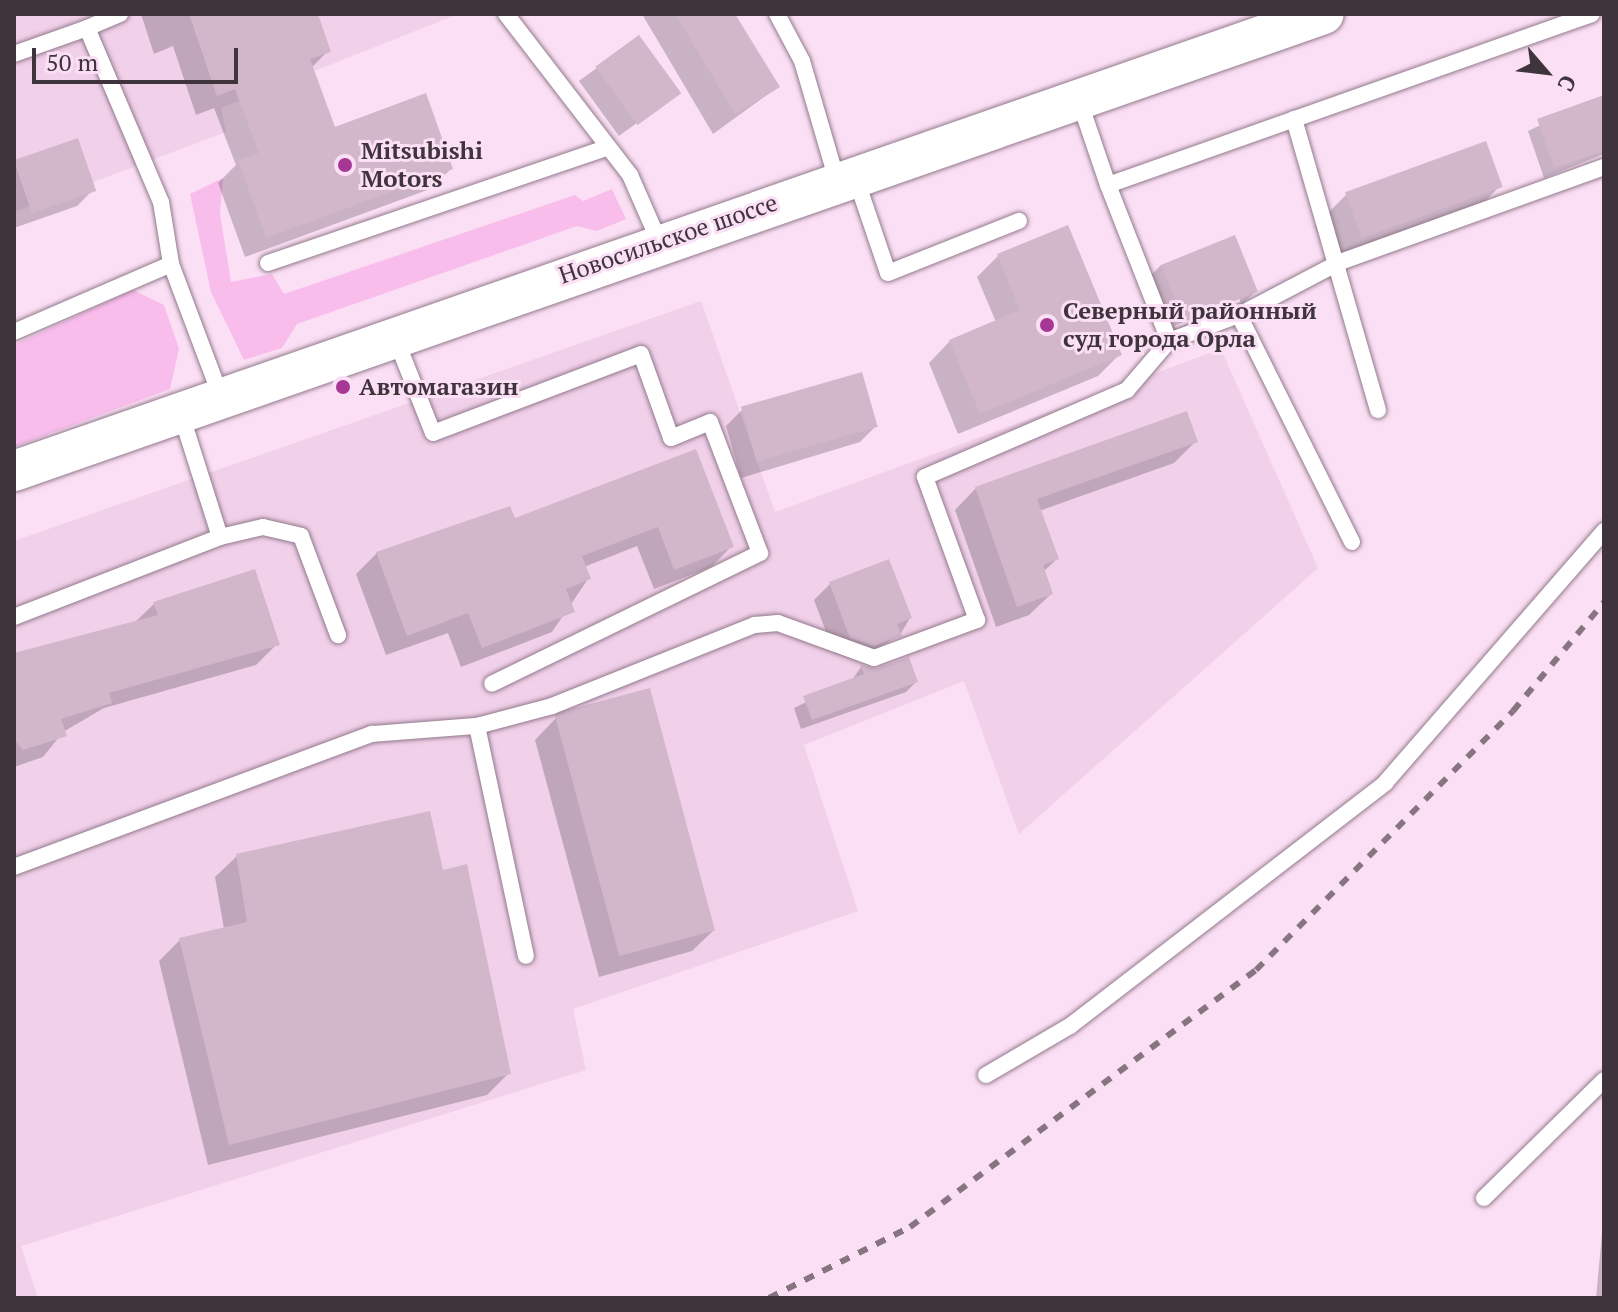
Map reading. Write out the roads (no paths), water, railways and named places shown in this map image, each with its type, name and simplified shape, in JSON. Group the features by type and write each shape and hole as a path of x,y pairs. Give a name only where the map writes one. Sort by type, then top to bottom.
{"street":[{"name":"Новосильское шоссе","path":"14,471 659,241 1324,14"}],"lane":[{"path":"14,54 120,14"},
{"path":"506,14 630,175 659,241"},
{"path":"777,14 802,61 845,178 888,273 1019,221"},
{"path":"1108,185 1592,14"},
{"path":"87,28 161,202 171,264 221,397"},
{"path":"1079,98 1108,185 1169,341"},
{"path":"1294,119 1340,262 1378,410"},
{"path":"268,263 608,147"},
{"path":"14,867 372,734 477,726 552,706 755,625 778,623 874,658 977,620 925,477 1127,390 1169,341 1239,315 1340,262 1604,167"},
{"path":"14,332 171,264"},
{"path":"1239,315 1352,542"},
{"path":"395,335 433,433 641,354 671,438 710,422 760,553 492,684"},
{"path":"180,412 220,537"},
{"path":"14,617 220,537 263,527 301,536 338,635"},
{"path":"986,1075 1070,1026 1385,783 1604,531"},
{"path":"477,726 526,956"},
{"path":"1484,1198 1604,1080"}],"railway":[{"path":"769,1298 910,1227 1256,970 1513,711 1604,602"}],"place":[{"name":"Mitsubishi Motors","path":"345,165"},
{"name":"Северный районный суд города Орла","path":"1047,325"},
{"name":"Автомагазин","path":"343,387"}]}
